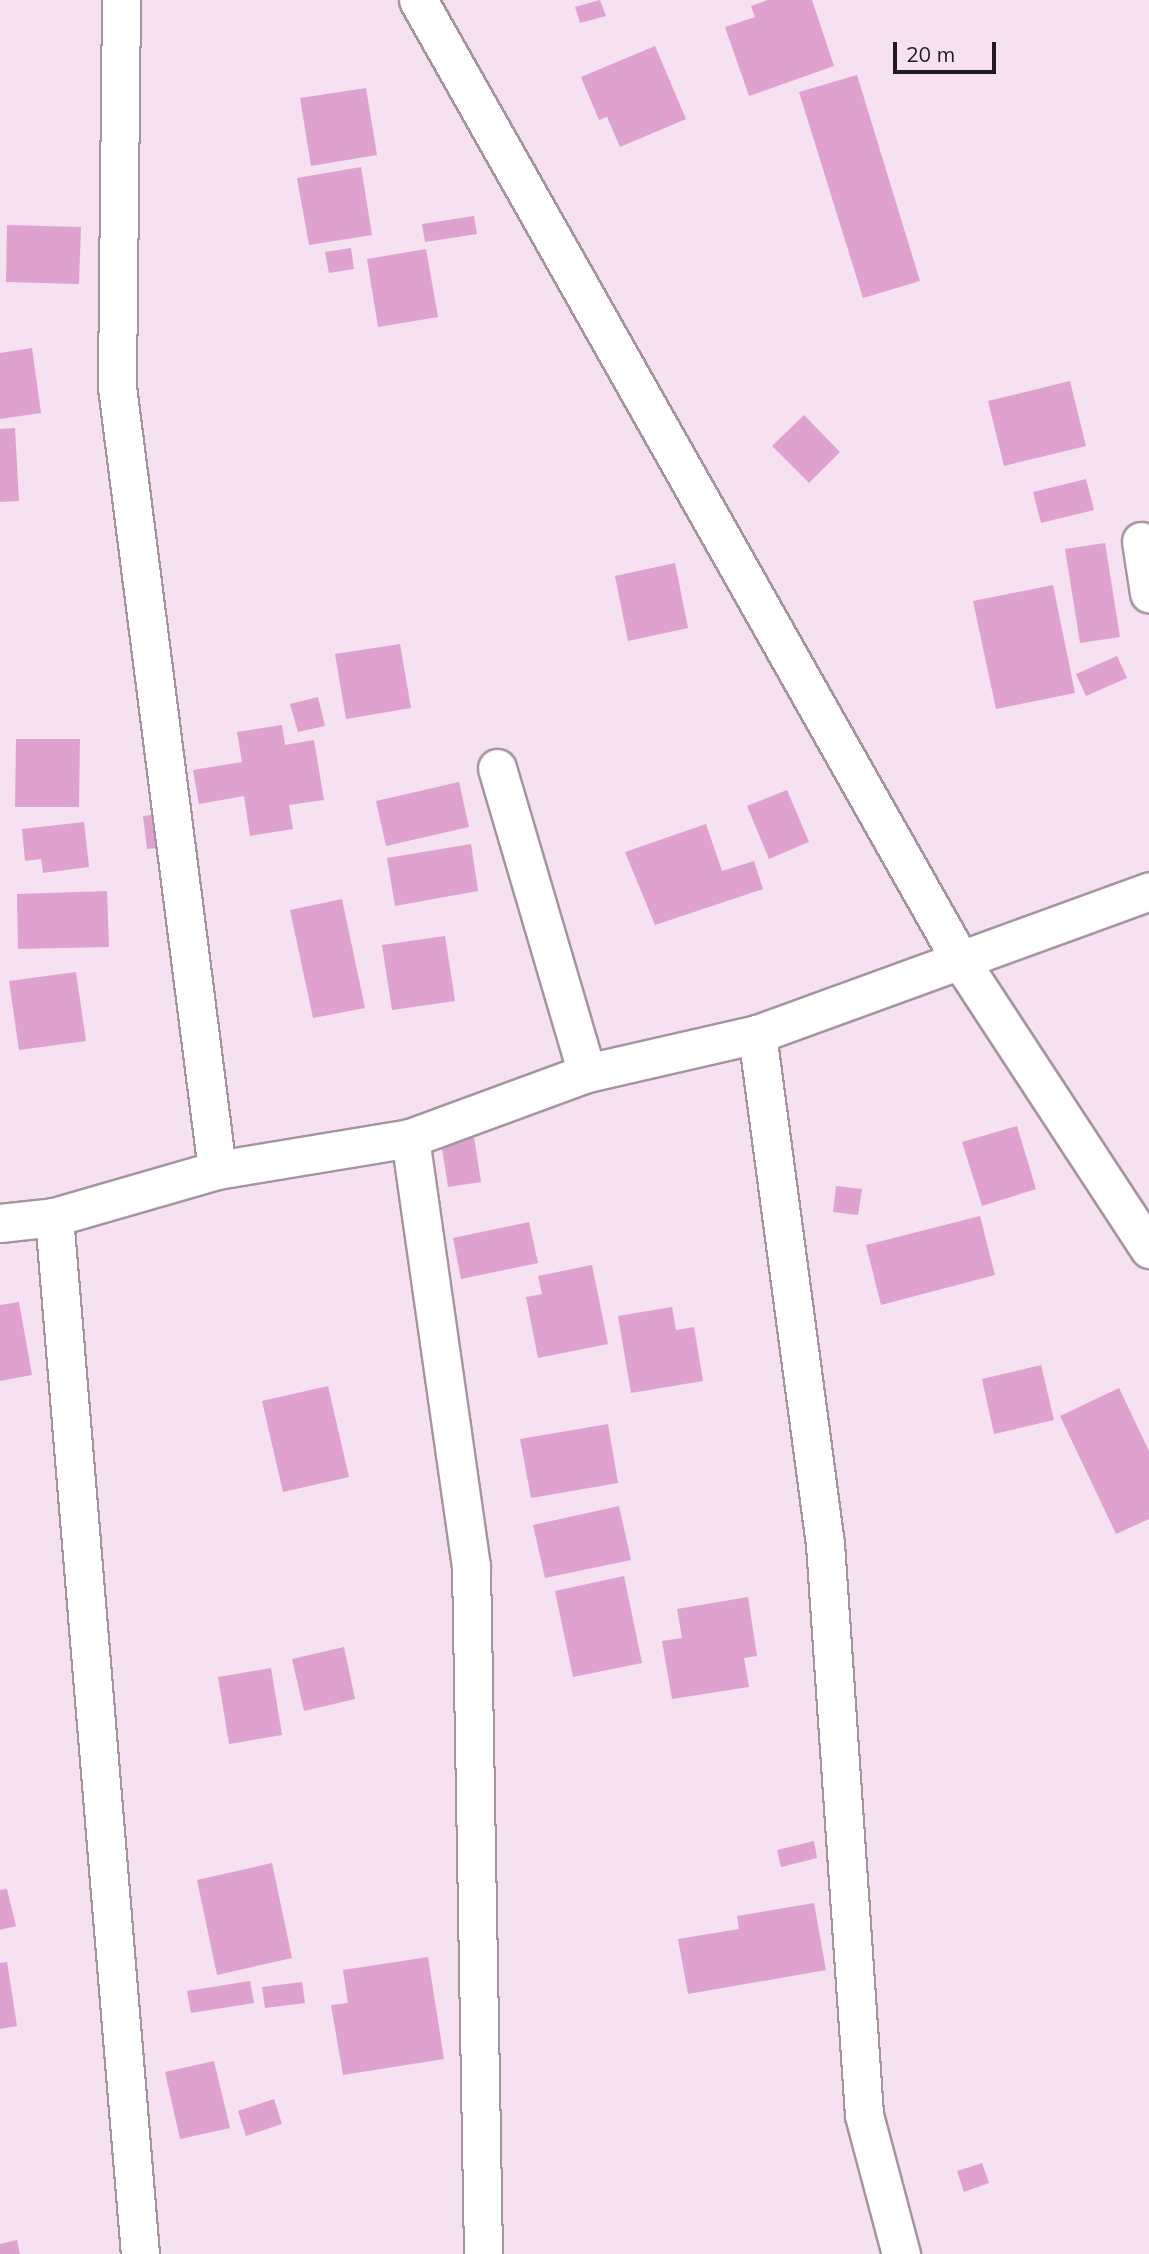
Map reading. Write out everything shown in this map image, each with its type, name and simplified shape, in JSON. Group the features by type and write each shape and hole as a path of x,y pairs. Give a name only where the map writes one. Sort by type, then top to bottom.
{"street":[{"path":"121,0 117,387 216,1170"},
{"path":"418,0 962,963 1149,1249"},
{"path":"1141,541 1149,593"},
{"path":"497,768 587,1073"},
{"path":"0,1223 54,1217 216,1170 410,1138 587,1073 757,1034 962,963 1149,891"},
{"path":"757,1034 825,1544 864,2115 901,2254"},
{"path":"410,1138 471,1566 483,2254"},
{"path":"54,1217 140,2254"}],"building":[{"path":"600,0 606,16 580,23 575,7"},
{"path":"768,0 812,0 834,66 749,96 725,27 755,17 751,6"},
{"path":"655,46 686,119 620,147 607,117 599,120 581,77"},
{"path":"857,75 920,281 863,298 799,92"},
{"path":"366,88 377,155 311,166 300,98"},
{"path":"361,167 372,235 309,245 297,178"},
{"path":"474,216 477,234 425,242 422,224"},
{"path":"7,225 81,227 79,284 6,282"},
{"path":"351,248 354,269 329,273 325,252"},
{"path":"426,249 438,317 378,327 367,259"},
{"path":"32,348 41,413 0,419 0,353"},
{"path":"1070,381 1086,446 1004,466 988,401"},
{"path":"804,415 840,452 809,483 772,446"},
{"path":"15,428 19,501 0,502 0,429"},
{"path":"1086,479 1094,510 1041,523 1033,492"},
{"path":"1105,543 1120,637 1080,643 1065,549"},
{"path":"675,563 688,628 628,641 615,576"},
{"path":"1053,585 1075,693 996,709 973,601"},
{"path":"400,644 411,708 346,719 335,654"},
{"path":"1117,656 1127,678 1086,696 1076,674"},
{"path":"318,697 325,726 298,732 290,704"},
{"path":"282,725 285,745 314,740 324,800 289,805 293,829 250,836 244,796 199,804 193,770 242,762 237,732"},
{"path":"16,739 80,739 79,807 15,807"},
{"path":"459,782 469,827 386,846 376,801"},
{"path":"787,790 809,842 769,859 747,806"},
{"path":"160,814 164,847 147,849 143,816"},
{"path":"84,822 89,867 43,873 41,859 25,861 22,829"},
{"path":"706,824 722,871 754,861 763,889 655,925 625,852"},
{"path":"471,844 478,891 395,906 387,858"},
{"path":"107,891 109,947 18,949 17,894"},
{"path":"342,899 365,1008 313,1018 290,910"},
{"path":"445,936 455,1001 392,1010 382,945"},
{"path":"76,972 86,1041 19,1050 9,981"},
{"path":"1017,1126 1036,1189 982,1206 962,1142"},
{"path":"474,1137 481,1182 448,1187 441,1142"},
{"path":"836,1186 862,1189 858,1215 833,1212"},
{"path":"980,1216 995,1275 881,1305 866,1245"},
{"path":"529,1222 538,1263 461,1279 453,1238"},
{"path":"592,1265 608,1344 538,1358 526,1297 542,1294 538,1276"},
{"path":"19,1302 32,1375 0,1381 0,1305"},
{"path":"672,1307 676,1330 694,1327 703,1381 631,1393 618,1316"},
{"path":"1041,1365 1054,1420 994,1434 982,1379"},
{"path":"328,1386 349,1477 283,1492 262,1401"},
{"path":"1119,1388 1149,1451 1149,1519 1116,1534 1060,1416"},
{"path":"608,1424 618,1483 531,1498 520,1439"},
{"path":"619,1506 631,1560 545,1578 533,1525"},
{"path":"624,1576 642,1663 573,1677 555,1591"},
{"path":"748,1597 757,1656 744,1658 749,1687 672,1699 662,1641 682,1638 677,1609"},
{"path":"344,1647 355,1699 304,1711 292,1659"},
{"path":"271,1668 282,1735 229,1744 218,1677"},
{"path":"814,1841 817,1858 781,1867 777,1850"},
{"path":"272,1863 292,1958 217,1975 197,1880"},
{"path":"7,1889 16,1926 0,1930 0,1890"},
{"path":"814,1903 826,1970 688,1994 678,1939 739,1929 737,1916"},
{"path":"428,1957 444,2059 343,2075 331,2005 348,2003 343,1970"},
{"path":"7,1962 17,2026 0,2029 0,1963"},
{"path":"250,1981 254,2003 191,2013 187,1991"},
{"path":"302,1982 305,2003 265,2008 262,1987"},
{"path":"214,2061 230,2128 180,2139 165,2072"},
{"path":"274,2099 282,2124 246,2136 238,2111"},
{"path":"982,2163 989,2183 964,2192 957,2171"},
{"path":"17,2240 20,2254 0,2254 0,2244"}]}
